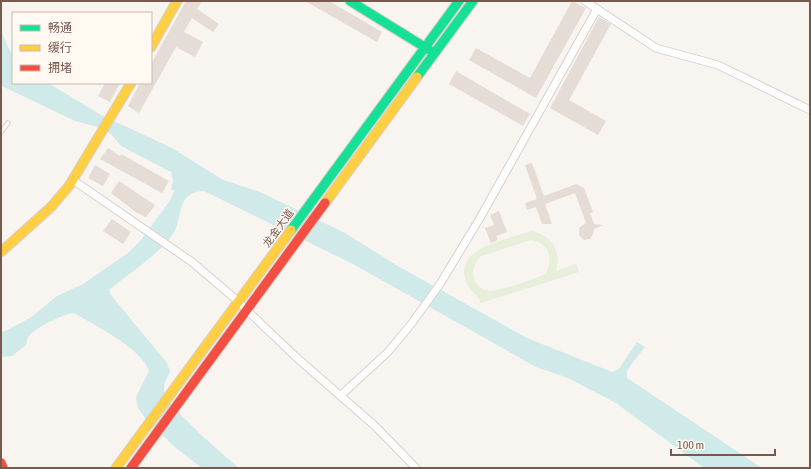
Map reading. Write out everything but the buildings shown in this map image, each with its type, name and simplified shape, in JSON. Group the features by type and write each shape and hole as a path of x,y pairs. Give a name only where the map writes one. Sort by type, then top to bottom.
{"main road":[{"path":"152,45 177,1"},
{"path":"350,1 435,53"},
{"name":"龙金大道","path":"116,468 172,394 459,1"},
{"name":"龙金大道","path":"131,468 473,1"},
{"path":"1,252 51,207 74,180 130,84"},
{"path":"1,463 3,468"}],"street":[{"path":"585,1 656,48 718,65 810,110"},
{"path":"340,396 388,352 440,284 480,218 597,9"},
{"path":"74,180 192,262 239,302 296,357 375,426 416,468"}],"lane":[{"path":"1,132 8,123"}],"green space":[{"path":"532,231 545,236 554,245 558,257 556,271 576,264 579,272 481,303 466,281 464,269 468,260 475,252 486,246","holes":["531,240 540,243 548,252 550,260 549,266 543,275 494,291 484,290 479,287 474,277 474,272 477,261 481,256"]}],"water":[{"path":"1,31 12,54 12,84 50,84 101,115 172,148 223,180 260,192 345,233 396,265 527,338 612,372 619,369 637,342 645,347 627,370 627,378 762,468 704,468 616,403 568,378 536,367 353,264 204,191 195,192 188,196 184,201 176,227 168,241 153,256 110,289 110,294 167,363 170,372 165,382 164,389 167,397 185,419 239,468 202,468 176,448 145,418 138,408 136,399 137,395 149,371 145,362 116,338 74,313 70,313 43,325 32,333 28,338 26,345 12,356 1,357 1,333 30,318 57,296 83,284 128,253 141,240 169,202 175,190 171,190 173,180 171,172 121,146 111,134 98,127 75,121 2,86"}],"traffic: fast":[{"path":"350,1 431,51"},
{"path":"291,230 459,1"},
{"path":"417,77 473,1"}],"traffic: slow":[{"path":"152,45 177,1"},
{"path":"325,203 417,77"},
{"path":"1,252 51,207 69,186 130,84"},
{"path":"116,468 291,230"}],"traffic: jam":[{"path":"131,468 325,203"},
{"path":"1,463 3,468"}]}
